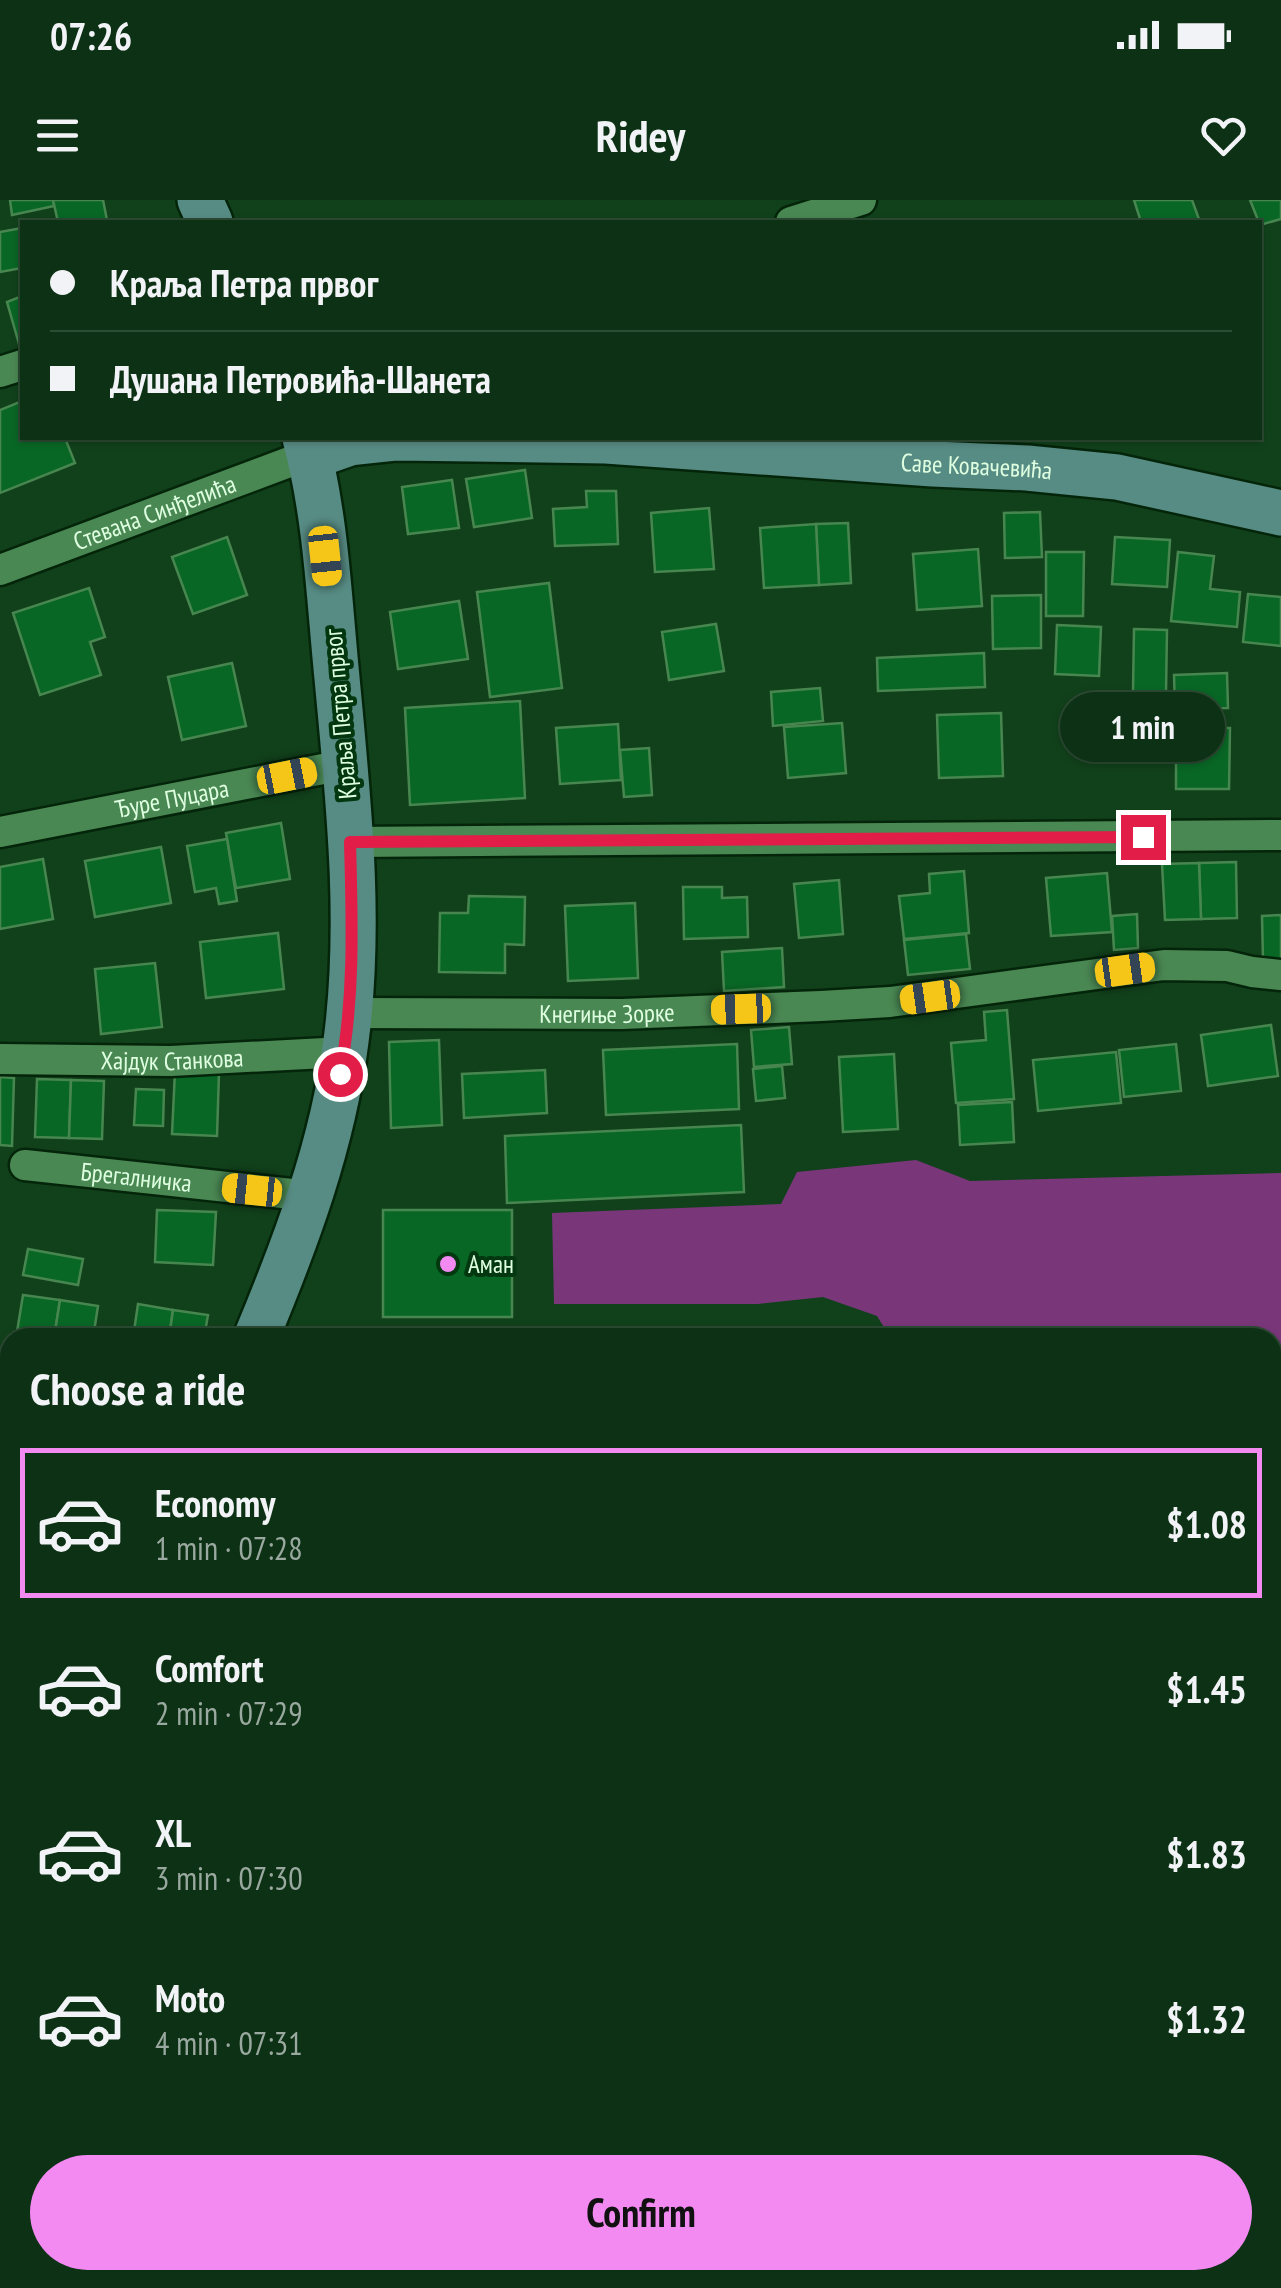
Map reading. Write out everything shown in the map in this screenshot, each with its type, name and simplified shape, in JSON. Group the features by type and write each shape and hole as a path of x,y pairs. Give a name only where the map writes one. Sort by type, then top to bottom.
{"street":[{"path":"797,220 861,200"},
{"name":"Саве Ковачевића","path":"308,448 378,440"},
{"name":"Саве Ковачевића","path":"536,440 606,441 1045,470 1117,478 1281,513"},
{"name":"Стевана Синђелића","path":"0,570 292,461 308,448"},
{"name":"Краља Петра првог","path":"260,1328 310,1196 329,1131 347,1033 352,927 346,767 323,529 308,448"},
{"name":"Ђуре Пуцара","path":"0,832 346,767"},
{"path":"350,842 1281,835"},
{"name":"Кнегиње Зорке","path":"347,1033 622,1014 890,1002 1180,964 1227,966 1281,975"},
{"name":"Хајдук Станкова","path":"0,1059 172,1060 347,1033"},
{"name":"Брегалничка","path":"25,1165 310,1196"}],"shaded area":[{"path":"916,1160 970,1181 1281,1173 1281,1328 884,1328 877,1316 823,1297 758,1304 554,1304 552,1213 781,1204 797,1172"}],"building":[{"path":"10,200 53,200 54,206 12,215"},
{"path":"53,200 103,200 107,220 58,220"},
{"path":"1134,200 1192,200 1199,220 1140,220"},
{"path":"1250,200 1281,200 1281,219 1262,224"},
{"path":"20,228 20,268 0,272 0,232"},
{"path":"20,297 19,344 7,302"},
{"path":"20,402 20,440 66,440 75,463 0,493 0,410"},
{"path":"525,470 532,518 474,527 466,479"},
{"path":"452,480 459,528 408,534 402,487"},
{"path":"586,491 616,491 618,544 555,546 553,509 587,507"},
{"path":"709,508 714,569 655,572 651,513"},
{"path":"1040,512 1042,557 1005,558 1004,513"},
{"path":"848,523 851,583 819,585 816,524"},
{"path":"816,524 819,585 764,588 760,528"},
{"path":"227,537 247,595 193,614 172,557"},
{"path":"1115,537 1170,540 1167,587 1112,584"},
{"path":"978,549 982,606 917,610 913,554"},
{"path":"1046,552 1084,552 1083,616 1046,616"},
{"path":"1178,552 1214,556 1210,589 1240,592 1237,627 1171,621"},
{"path":"549,583 562,688 490,697 477,592"},
{"path":"89,588 105,637 90,642 101,675 40,695 13,613"},
{"path":"1248,594 1281,597 1281,646 1243,642"},
{"path":"1041,595 1041,648 993,649 992,596"},
{"path":"459,601 468,659 398,669 390,612"},
{"path":"716,624 724,671 669,680 662,632"},
{"path":"1057,625 1101,627 1099,676 1055,674"},
{"path":"1134,629 1167,630 1166,692 1133,692"},
{"path":"984,653 985,687 878,691 877,658"},
{"path":"232,663 246,726 182,740 168,677"},
{"path":"1227,673 1228,708 1175,709 1174,675"},
{"path":"820,688 823,721 773,726 771,692"},
{"path":"520,701 525,798 410,805 405,708"},
{"path":"1001,713 1003,776 939,778 937,715"},
{"path":"842,723 846,773 788,778 784,727"},
{"path":"618,724 621,780 560,784 556,728"},
{"path":"1176,728 1230,728 1229,789 1176,789"},
{"path":"649,748 652,795 624,797 620,750"},
{"path":"281,823 290,879 236,888 226,833"},
{"path":"227,839 237,901 219,904 216,888 195,892 187,846"},
{"path":"161,847 171,903 95,917 85,861"},
{"path":"43,859 53,919 0,929 0,867"},
{"path":"1236,862 1237,918 1201,919 1199,863"},
{"path":"1199,863 1201,919 1165,920 1162,864"},
{"path":"964,871 969,933 904,939 899,896 930,893 929,874"},
{"path":"1107,873 1112,932 1051,936 1046,878"},
{"path":"839,880 843,934 799,938 794,884"},
{"path":"683,887 722,887 722,898 747,897 748,937 684,939"},
{"path":"469,896 525,897 524,945 505,944 505,973 439,972 440,913 468,913"},
{"path":"635,903 638,978 568,981 565,906"},
{"path":"1137,914 1138,948 1114,950 1112,916"},
{"path":"1281,915 1281,959 1263,960 1262,916"},
{"path":"278,933 284,989 206,998 200,942"},
{"path":"966,934 970,969 908,975 904,940"},
{"path":"782,948 784,987 724,991 722,952"},
{"path":"155,963 162,1027 101,1034 95,969"},
{"path":"1007,1010 1014,1099 956,1103 951,1043 986,1040 984,1012"},
{"path":"1271,1025 1278,1076 1208,1086 1201,1035"},
{"path":"789,1027 792,1064 754,1067 751,1030"},
{"path":"439,1040 442,1125 391,1128 389,1042"},
{"path":"737,1044 739,1109 606,1115 603,1050"},
{"path":"1176,1044 1181,1091 1124,1097 1119,1050"},
{"path":"1116,1052 1121,1103 1038,1111 1033,1060"},
{"path":"894,1054 898,1129 843,1132 839,1057"},
{"path":"782,1066 785,1098 756,1101 753,1069"},
{"path":"545,1070 547,1113 464,1118 462,1074"},
{"path":"175,1071 219,1073 217,1136 172,1134"},
{"path":"0,1077 14,1078 12,1146 0,1145"},
{"path":"37,1079 71,1080 69,1138 35,1137"},
{"path":"71,1080 104,1081 102,1139 69,1138"},
{"path":"136,1089 164,1090 163,1126 134,1125"},
{"path":"1012,1102 1014,1142 960,1145 958,1105"},
{"path":"741,1125 744,1192 507,1203 505,1136"},
{"path":"157,1210 216,1212 213,1265 155,1262"},
{"name":"Аман","path":"383,1210 512,1210 512,1317 383,1317"},
{"path":"28,1249 83,1259 78,1285 23,1275"},
{"path":"23,1295 60,1300 56,1328 18,1328"},
{"path":"60,1300 98,1306 95,1328 56,1328"},
{"path":"138,1304 173,1310 170,1328 134,1328"},
{"path":"173,1310 208,1315 206,1328 170,1328"}],"place":[{"name":"Аман","path":"448,1264"}],"route":[{"path":"340,1074 349,1013 350,842 1143,837"}]}
